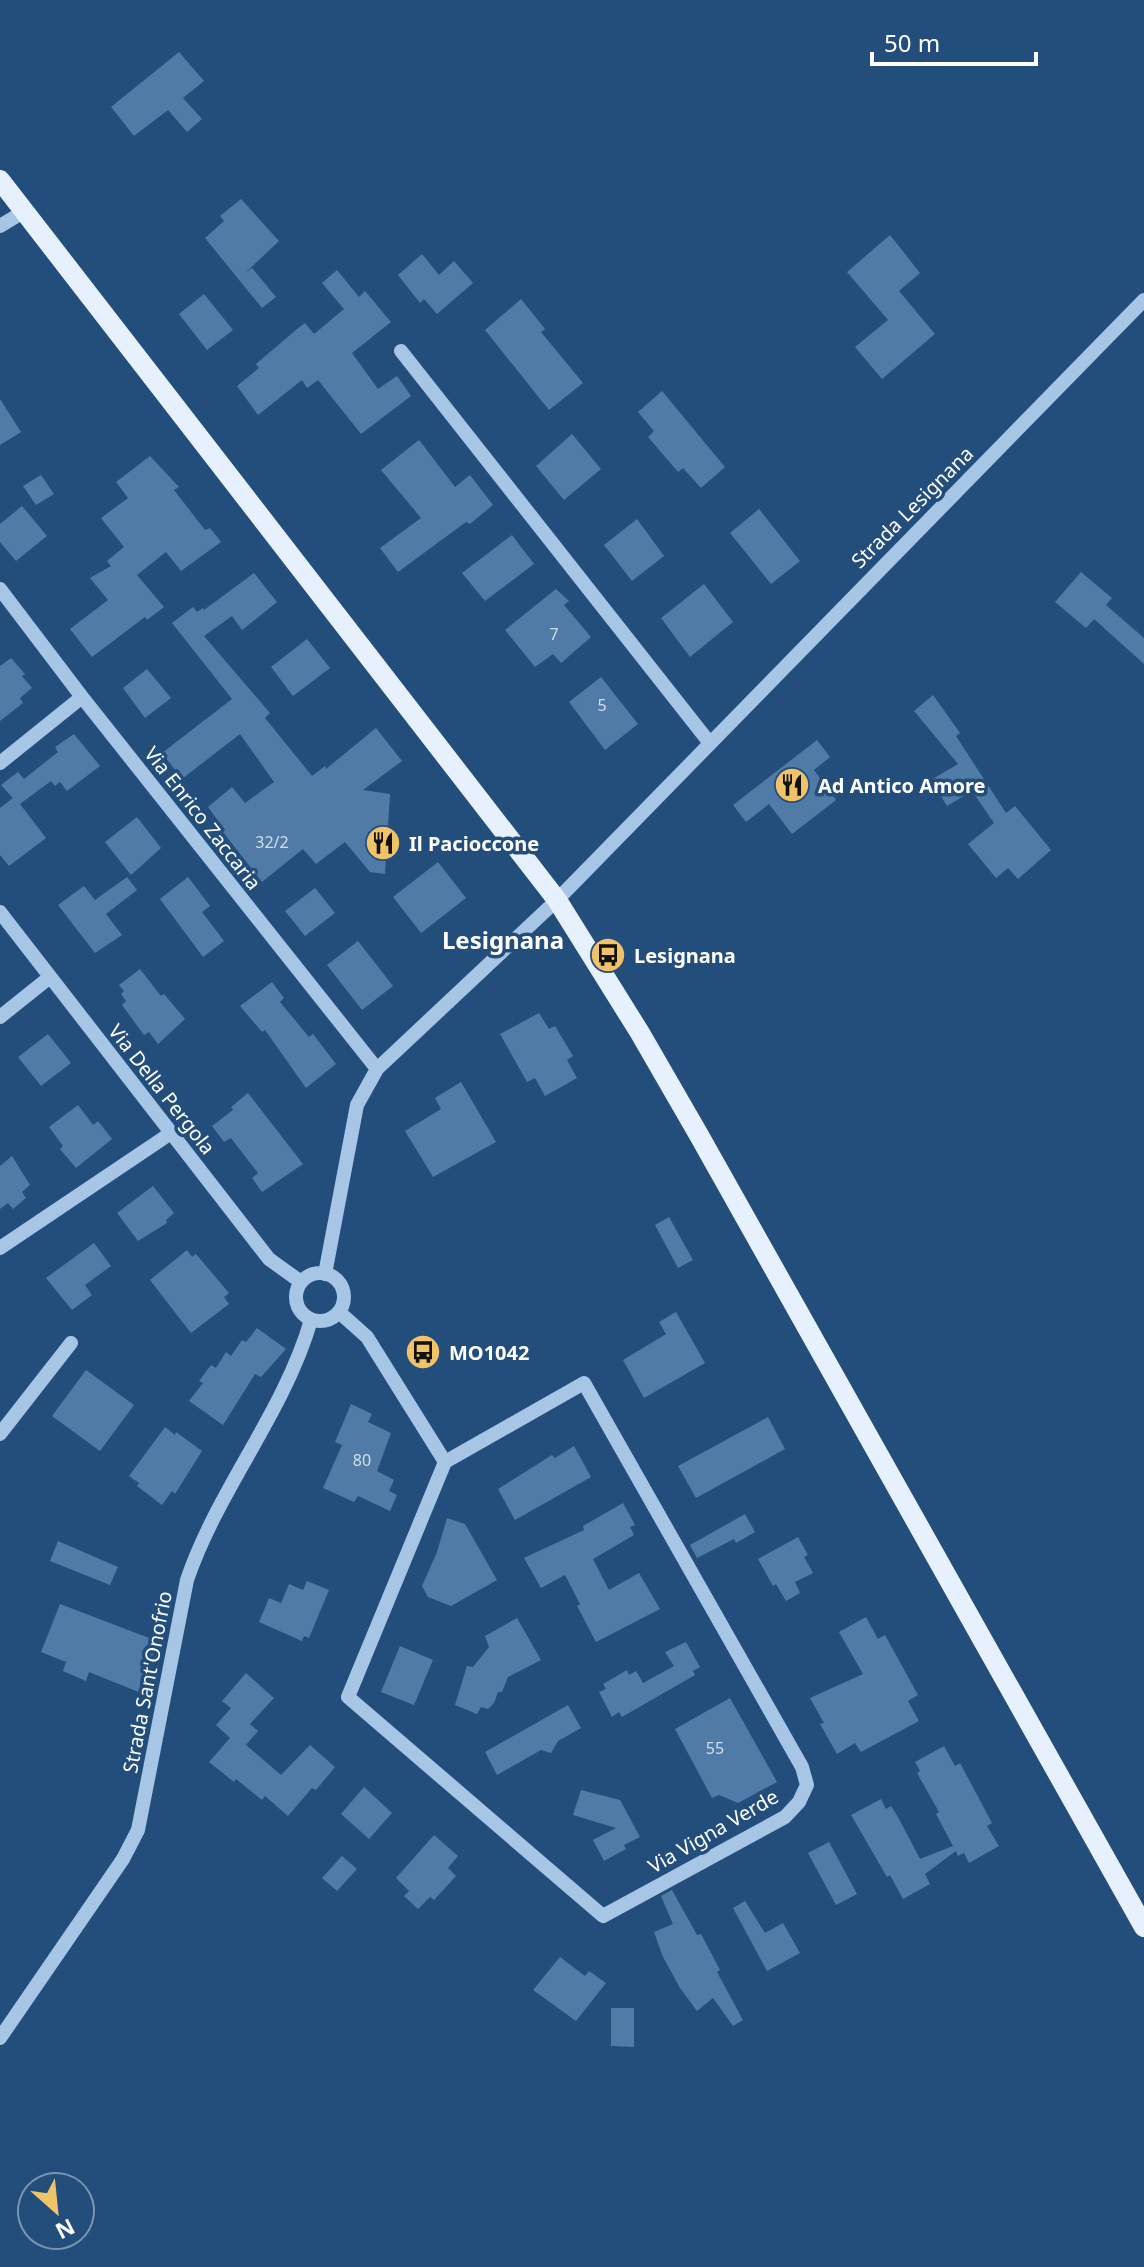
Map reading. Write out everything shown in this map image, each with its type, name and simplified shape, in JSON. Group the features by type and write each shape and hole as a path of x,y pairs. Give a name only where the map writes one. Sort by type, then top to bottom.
{"main road":[{"path":"0,180 557,900 693,1124 1144,1927"}],"street":[{"path":"0,226 25,211"},
{"name":"Strada Lesignana","path":"557,900 1144,300"},
{"path":"401,351 709,742"},
{"name":"Via Enrico Zaccaria","path":"0,589 377,1069"},
{"path":"0,763 82,697"},
{"path":"325,1274 357,1105 377,1069 557,900"},
{"name":"Via Della Pergola","path":"0,912 269,1259 301,1282"},
{"path":"0,1017 50,977"},
{"path":"0,1248 171,1133"},
{"path":"312,1274 325,1274 332,1276 342,1289 342,1305 339,1312 326,1321 311,1320 304,1316 295,1296 301,1282 312,1274"},
{"path":"339,1312 367,1337 445,1462"},
{"name":"Strada Sant'Onofrio","path":"0,2038 123,1859 138,1830 187,1580 202,1541 295,1367 311,1320"},
{"path":"0,1434 71,1343"},
{"name":"Via Vigna Verde","path":"584,1383 802,1767 807,1785 799,1802 785,1817 603,1916 348,1697 445,1462 584,1383"}],"building":[{"path":"179,52 204,81 183,98 202,119 187,132 168,110 134,136 111,107"},
{"path":"241,199 279,241 245,273 252,268 276,297 262,308 205,238 224,221 220,216"},
{"path":"890,235 920,273 899,291 935,334 882,379 855,347 888,320 847,272"},
{"path":"422,254 439,275 454,261 473,283 437,314 424,299 420,303 398,275"},
{"path":"337,270 359,297 365,291 391,322 352,353 378,389 397,376 411,396 361,434 318,380 307,388 302,380 258,415 237,386 259,368 256,364 305,323 314,334 344,309 322,283"},
{"path":"204,294 233,330 207,350 179,314"},
{"path":"521,299 545,329 541,332 583,383 549,410 485,330"},
{"path":"662,391 725,467 701,488 683,468 678,472 648,437 654,431 638,412"},
{"path":"0,399 21,432 0,445"},
{"path":"572,434 601,469 564,500 536,466"},
{"path":"419,440 455,487 470,475 493,505 398,572 380,548 421,518 381,470"},
{"path":"150,456 179,487 174,490 205,530 210,528 221,542 181,571 166,552 137,575 164,607 147,620 145,617 92,657 70,629 108,600 90,578 111,566 107,561 124,547 101,518 128,498 116,482"},
{"path":"41,475 54,494 36,505 23,486"},
{"path":"22,506 47,536 16,561 0,542 0,524"},
{"path":"759,509 800,561 771,584 730,533"},
{"path":"637,519 664,556 632,581 604,545"},
{"path":"512,535 534,564 485,601 462,573"},
{"path":"1081,572 1112,598 1106,605 1144,638 1144,664 1094,619 1086,628 1055,602"},
{"path":"254,573 277,602 242,630 232,616 204,636 270,713 265,718 312,776 325,766 326,769 376,728 402,761 363,790 390,794 385,874 370,872 345,842 316,864 303,849 262,882 215,822 218,821 208,807 232,787 245,803 274,782 240,734 182,779 162,753 232,699 172,623 193,607 197,612 204,610"},
{"path":"704,584 733,622 690,657 661,618"},
{"path":"556,589 569,601 564,605 591,637 561,663 553,654 535,667 505,630"},
{"path":"307,639 330,668 293,696 271,667"},
{"path":"11,658 32,688 20,698 23,703 0,721 0,666"},
{"path":"147,669 171,698 145,718 123,688"},
{"path":"601,677 638,724 605,750 569,702"},
{"path":"933,695 960,733 956,736 1006,813 1015,806 1051,850 1018,879 1008,868 996,878 968,844 994,823 972,791 947,806 931,780 958,764 914,711"},
{"path":"74,734 100,766 67,791 60,782 55,786 51,781 20,804 46,838 9,866 0,855 0,808 13,798 1,785 18,772 24,779 58,752 55,747"},
{"name":"Ad Antico Amore","path":"817,740 830,757 814,770 836,800 792,834 769,804 746,822 733,805"},
{"path":"137,817 161,848 131,875 105,842"},
{"path":"438,862 466,898 421,933 393,897"},
{"path":"127,877 137,890 106,914 122,935 95,953 58,905 84,886 95,900"},
{"path":"188,877 210,906 202,912 224,941 203,957 160,899"},
{"path":"315,888 335,913 305,936 285,911"},
{"path":"358,941 393,986 362,1010 327,965"},
{"path":"140,969 161,996 164,994 185,1019 158,1044 149,1032 144,1035 122,1005 126,1001 119,985"},
{"path":"272,982 284,998 280,1002 309,1037 313,1034 336,1064 306,1088 265,1030 262,1032 240,1006"},
{"path":"539,1013 549,1029 555,1026 573,1056 567,1060 577,1078 545,1096 535,1078 527,1082 500,1034"},
{"path":"48,1034 71,1063 41,1086 18,1057"},
{"path":"461,1082 496,1142 433,1177 405,1131 441,1109 435,1098"},
{"path":"248,1093 303,1164 262,1192 252,1178 258,1173 231,1138 224,1142 212,1126"},
{"path":"78,1105 93,1125 98,1121 112,1139 76,1168 60,1149 63,1146 49,1127"},
{"path":"12,1156 30,1185 22,1192 26,1198 13,1209 8,1203 0,1209 0,1166"},
{"path":"153,1186 174,1213 166,1220 167,1223 138,1241 117,1213"},
{"path":"669,1217 693,1260 678,1268 655,1225"},
{"path":"94,1243 111,1266 85,1285 92,1295 72,1310 46,1278"},
{"path":"187,1250 192,1257 196,1254 229,1293 224,1297 229,1304 191,1333 150,1280"},
{"path":"676,1312 705,1363 644,1398 623,1360 666,1334 659,1322"},
{"path":"257,1328 286,1349 261,1377 255,1374 223,1425 189,1401 203,1383 199,1381 211,1365 216,1368 226,1352 231,1356 242,1340 246,1342"},
{"path":"86,1370 134,1405 100,1451 52,1416"},
{"path":"351,1404 372,1414 368,1422 391,1433 377,1471 394,1480 389,1491 397,1495 390,1511 358,1496 354,1502 323,1488 342,1445 335,1442"},
{"path":"768,1417 785,1449 696,1498 678,1466"},
{"path":"165,1427 202,1451 175,1494 172,1491 162,1505 129,1476"},
{"path":"574,1446 591,1477 515,1520 498,1489 552,1455 555,1458"},
{"path":"623,1503 635,1525 630,1527 634,1535 593,1559 609,1590 639,1573 660,1609 596,1642 565,1575 541,1588 524,1558 584,1530 583,1526"},
{"path":"745,1514 755,1532 697,1558 690,1545"},
{"path":"447,1518 465,1524 497,1580 451,1606 428,1597 422,1586"},
{"path":"798,1537 813,1573 795,1582 800,1593 786,1601 776,1584 773,1586 758,1559"},
{"path":"58,1541 118,1567 110,1585 50,1561"},
{"path":"307,1581 329,1590 309,1638 304,1636 302,1641 259,1622 269,1598 281,1603 289,1584 303,1590"},
{"path":"60,1604 157,1641 141,1693 89,1672 86,1681 63,1671 66,1662 41,1652"},
{"path":"866,1617 878,1639 885,1635 918,1695 908,1701 919,1721 861,1752 855,1743 837,1754 810,1698 863,1674 839,1632"},
{"path":"517,1618 541,1660 508,1677 502,1692 498,1692 488,1709 481,1707 477,1714 455,1705 467,1666 473,1667 489,1647 485,1636"},
{"path":"686,1642 700,1667 693,1671 695,1675 622,1717 619,1712 612,1717 599,1692 606,1689 603,1684 627,1670 629,1675 636,1671 643,1683 674,1666 665,1652"},
{"path":"400,1646 433,1660 414,1705 381,1692"},
{"path":"246,1673 274,1698 250,1724 258,1731 246,1745 281,1775 310,1745 335,1767 288,1816 265,1796 262,1800 209,1762 230,1738 216,1725 231,1708 222,1701"},
{"path":"730,1698 777,1782 738,1803 719,1795 712,1798 675,1729"},
{"path":"568,1705 581,1728 558,1741 551,1753 541,1750 497,1775 485,1752"},
{"path":"944,1746 955,1766 960,1763 992,1823 987,1826 999,1846 969,1863 964,1853 958,1856 956,1851 925,1874 930,1884 903,1899 851,1815 881,1799 886,1809 891,1806 920,1859 953,1846 936,1814 939,1812 917,1773 920,1771 915,1762"},
{"path":"364,1787 392,1813 369,1839 341,1814"},
{"path":"581,1790 620,1800 640,1837 604,1861 593,1840 616,1828 573,1815"},
{"path":"434,1835 458,1856 448,1868 456,1876 434,1900 430,1897 418,1909 404,1896 409,1891 396,1878"},
{"path":"829,1842 857,1894 836,1905 808,1853"},
{"path":"342,1856 357,1869 337,1891 322,1878"},
{"path":"672,1890 697,1935 701,1934 743,2020 733,2026 713,1998 697,2011 663,1957 654,1932 673,1924 661,1896"},
{"path":"745,1901 765,1933 783,1923 800,1953 767,1971 733,1908"},
{"path":"560,1957 585,1976 589,1971 606,1983 576,2021 533,1990"},
{"path":"611,2008 634,2008 634,2047 611,2046"}],"place":[{"name":"Ad Antico Amore","path":"792,785"},
{"name":"Il Pacioccone","path":"383,843"},
{"name":"Lesignana","path":"608,955"},
{"name":"MO1042","path":"423,1352"}],"district":[{"name":"Lesignana","path":"503,939"}]}
